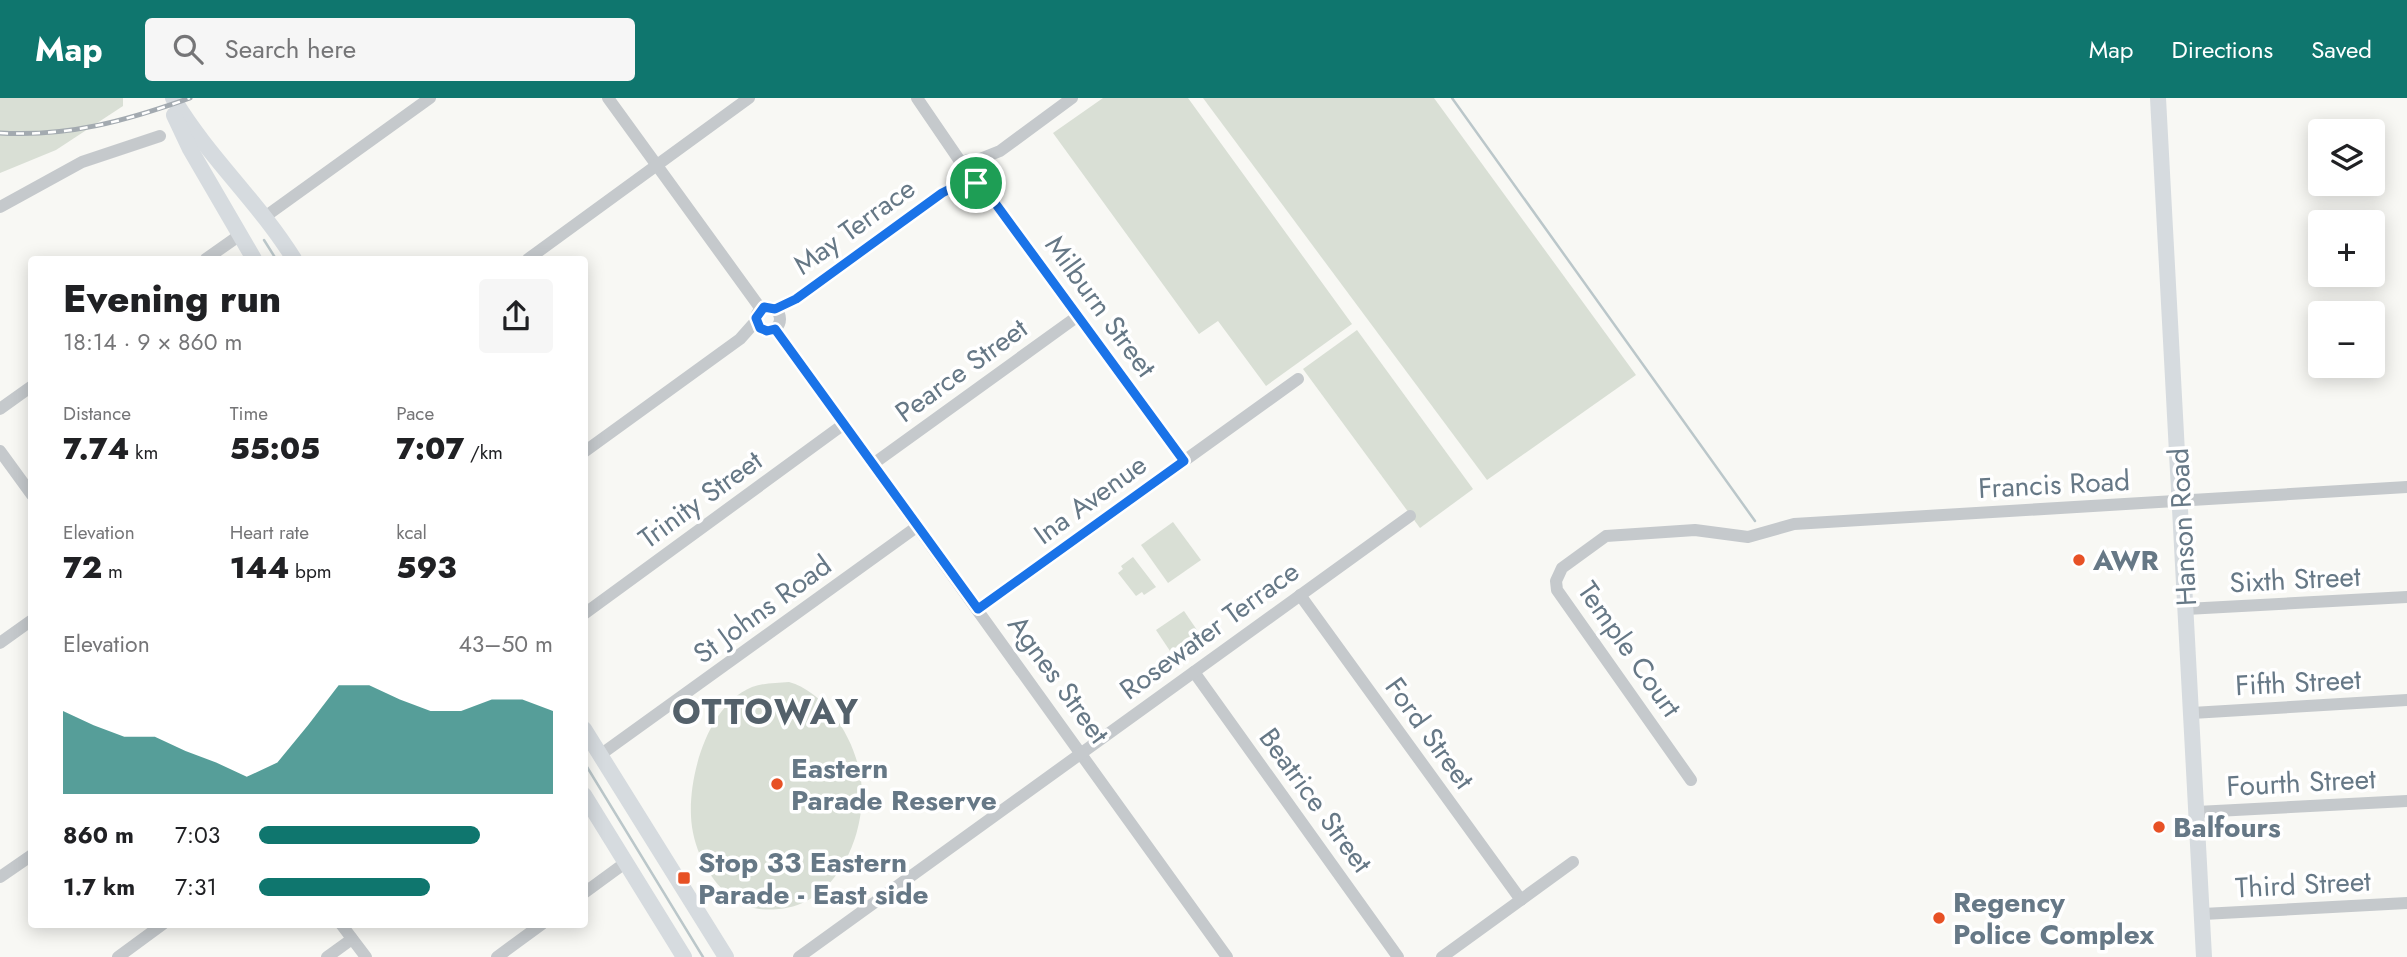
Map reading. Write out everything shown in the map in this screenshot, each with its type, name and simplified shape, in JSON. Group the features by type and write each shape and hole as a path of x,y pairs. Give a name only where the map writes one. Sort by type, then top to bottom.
{"main road":[{"path":"168,98 190,149 252,256"},
{"path":"173,98 219,164 266,216 292,256"},
{"name":"Hanson Road","path":"2158,98 2204,957"},
{"path":"219,164 212,172 221,203"},
{"path":"588,736 726,957"},
{"path":"588,802 684,957"}],"street":[{"path":"266,216 430,98"},
{"path":"608,98 657,165"},
{"path":"532,256 749,98"},
{"name":"Milburn Street","path":"917,98 1184,461"},
{"name":"May Terrace","path":"777,312 1072,98"},
{"path":"0,207 82,162 160,135"},
{"name":"Agnes Street","path":"657,165 764,322 844,424 1227,957"},
{"path":"210,256 240,235"},
{"path":"588,449 777,312"},
{"path":"764,322 777,312"},
{"name":"Pearce Street","path":"873,464 1078,316"},
{"name":"Ina Avenue","path":"978,609 1298,379"},
{"path":"0,409 28,389"},
{"name":"Trinity Street","path":"588,611 844,424"},
{"path":"0,452 28,490"},
{"name":"Francis Road","path":"1748,537 1794,524 2407,487"},
{"name":"Rosewater Terrace","path":"799,957 1410,516"},
{"name":"St Johns Road","path":"600,755 918,526"},
{"name":"Temple Court","path":"1691,780 1563,601 1556,581 1562,568 1606,536 1695,530 1748,537"},
{"name":"Ford Street","path":"1300,595 1521,900"},
{"name":"Sixth Street","path":"2186,609 2407,597"},
{"path":"0,643 28,623"},
{"name":"Beatrice Street","path":"1194,672 1398,957"},
{"name":"Fifth Street","path":"2192,713 2407,700"},
{"name":"Fourth Street","path":"2197,812 2407,801"},
{"path":"0,877 28,858"},
{"path":"1442,957 1573,862"},
{"path":"588,890 625,863"},
{"name":"Third Street","path":"2203,914 2407,902"},
{"path":"118,957 158,928"},
{"path":"344,928 366,957"},
{"path":"497,957 537,928"},
{"path":"327,957 352,939"}],"shaded area":[{"path":"0,98 123,98 123,106 56,150 0,173"},
{"path":"1103,98 1188,98 1352,324 1266,386 1218,321 1199,334 1053,133"},
{"path":"1203,98 1434,98 1636,375 1487,480"},
{"path":"1357,330 1473,489 1420,528 1303,369"},
{"path":"1173,522 1201,560 1168,583 1141,545"},
{"path":"1133,557 1156,587 1144,595 1142,592 1136,596 1118,573 1123,569 1121,566"},
{"path":"1184,611 1199,633 1170,651 1156,630"},
{"name":"Eastern Parade Reserve","path":"789,682 814,695 843,728 859,769 861,813 856,836 835,877 819,893 801,904 765,910 747,906 730,896 714,880 702,860 694,838 691,799 704,742 724,709 737,696 752,687"}],"waterway":[{"path":"1452,98 1755,521"},
{"path":"264,240 274,256"},
{"path":"588,769 703,957"}],"railway":[{"path":"0,133 25,134 96,126 190,98"}],"place":[{"name":"AWR","path":"2079,560"},
{"name":"Eastern Parade Reserve","path":"777,784"},
{"name":"Balfours","path":"2159,827"},
{"name":"Stop 33 Eastern Parade - East side","path":"684,878"},
{"name":"Regency Police Complex","path":"1939,918"}],"district":[{"name":"OTTOWAY","path":"766,712"}],"route":[{"path":"979,181 1184,461 978,609 775,329 767,331 760,328 756,321 761,309 768,306 775,309 796,299 942,193 964,182 976,183 979,181"}]}
